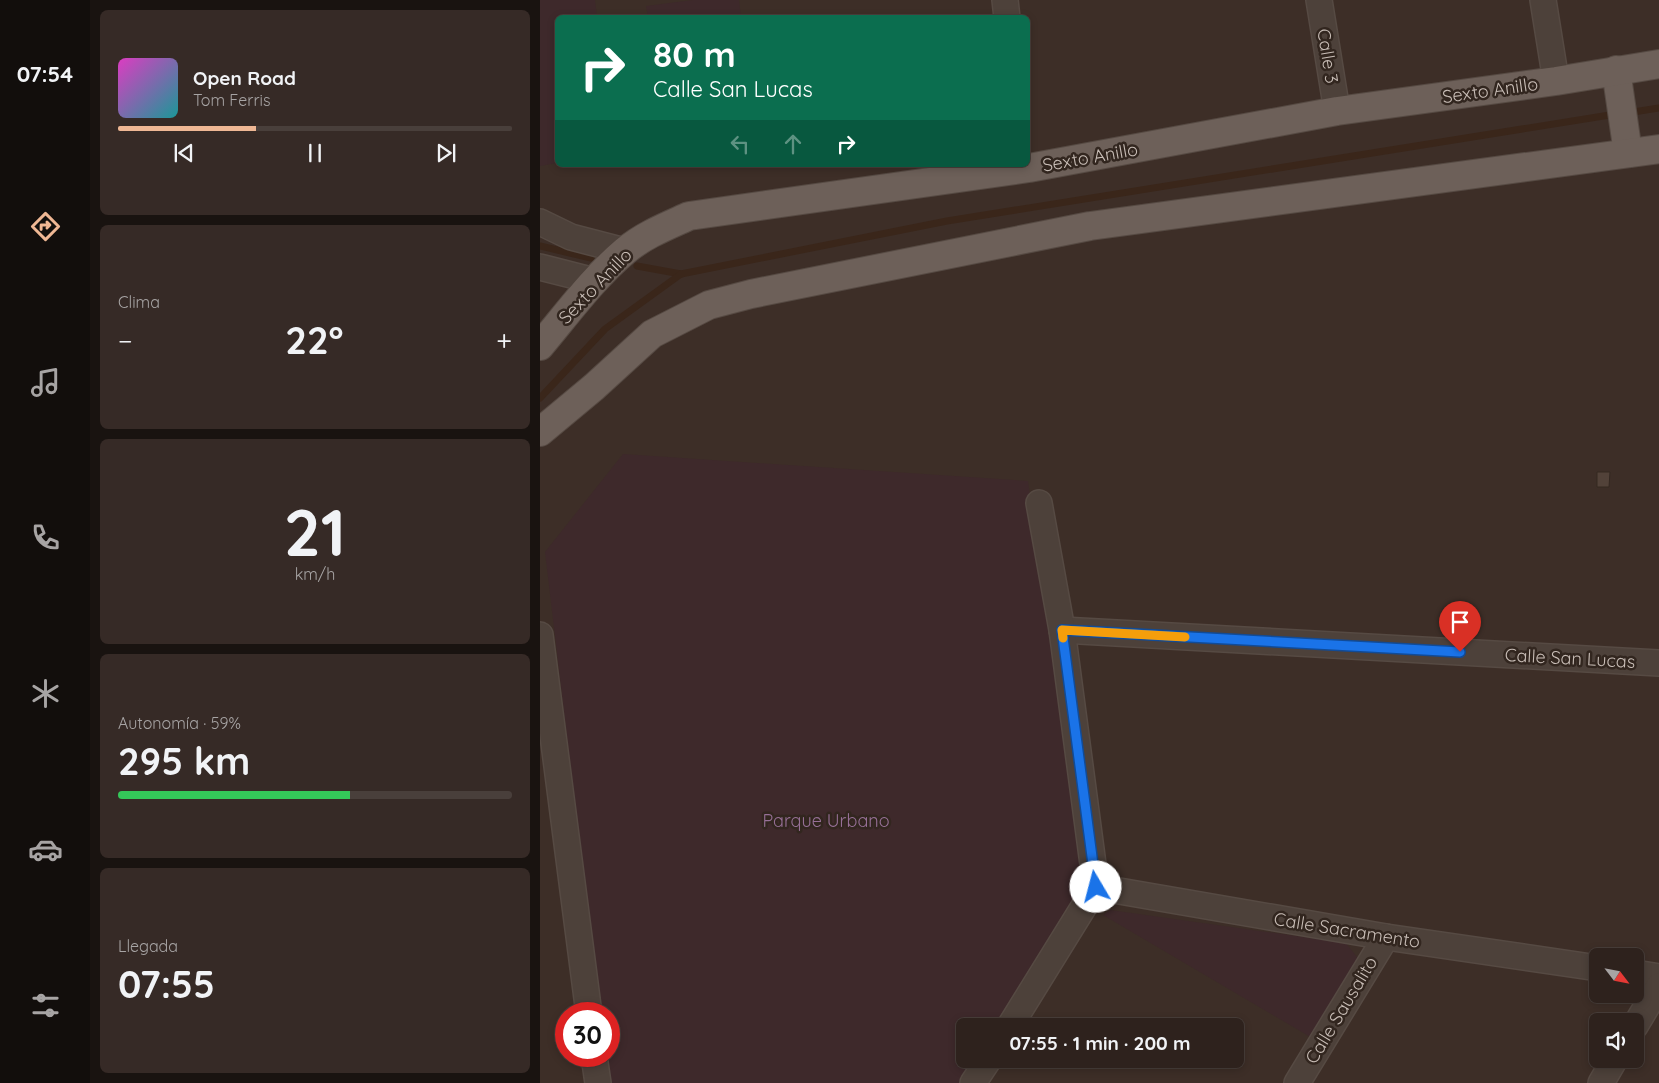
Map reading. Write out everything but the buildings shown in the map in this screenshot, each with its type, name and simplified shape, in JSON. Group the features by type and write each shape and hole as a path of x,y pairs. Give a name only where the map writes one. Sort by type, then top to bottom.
{"main road":[{"name":"Sexto Anillo","path":"1030,162 1337,111 1556,81 1659,64"},
{"path":"1616,70 1627,144"},
{"path":"540,432 594,387 652,334 677,320 717,302 1090,226 1627,144 1659,150"},
{"name":"Sexto Anillo","path":"540,346 595,282 625,251 656,230 689,216 997,167"}],"street":[{"path":"1005,0 1007,15"},
{"name":"Calle 3","path":"1319,0 1337,111"},
{"path":"1543,0 1556,81"},
{"path":"540,222 571,237 625,251"},
{"path":"540,267 595,282"},
{"path":"1015,1018 1096,887 1062,630 1040,503"},
{"name":"Calle San Lucas","path":"1062,630 1659,663"},
{"path":"540,636 587,1002"},
{"name":"Calle Sacramento","path":"1096,887 1386,937 1589,967"},
{"name":"Calle Sausalito","path":"1297,1083 1386,937"},
{"path":"1644,974 1659,977"},
{"path":"1643,1013 1659,986"},
{"path":"596,1067 598,1083"},
{"path":"974,1083 983,1068"},
{"path":"1601,1083 1610,1068"}],"green space":[{"path":"540,0 595,0 597,15 555,15 555,163 540,166"},
{"path":"693,0 739,0 741,15 648,15 646,6"},
{"name":"Parque Urbano","path":"623,454 1028,481 1083,869 1081,902 1002,1018 956,1018 956,1068 970,1068 959,1083 609,1083 607,1067 620,1067 620,1002 599,1002 545,552"},
{"path":"1110,910 1346,943 1360,961 1312,1038 1103,915"}],"waterway":[{"path":"1627,113 1659,108"},
{"path":"540,398 605,329 681,274 947,221 1616,114"},
{"path":"540,246 591,258"},
{"path":"637,266 681,274"}],"slow traffic":[{"path":"1063,638 1062,630 1185,637"}],"route":[{"path":"1096,887 1062,630 1460,652"}]}
